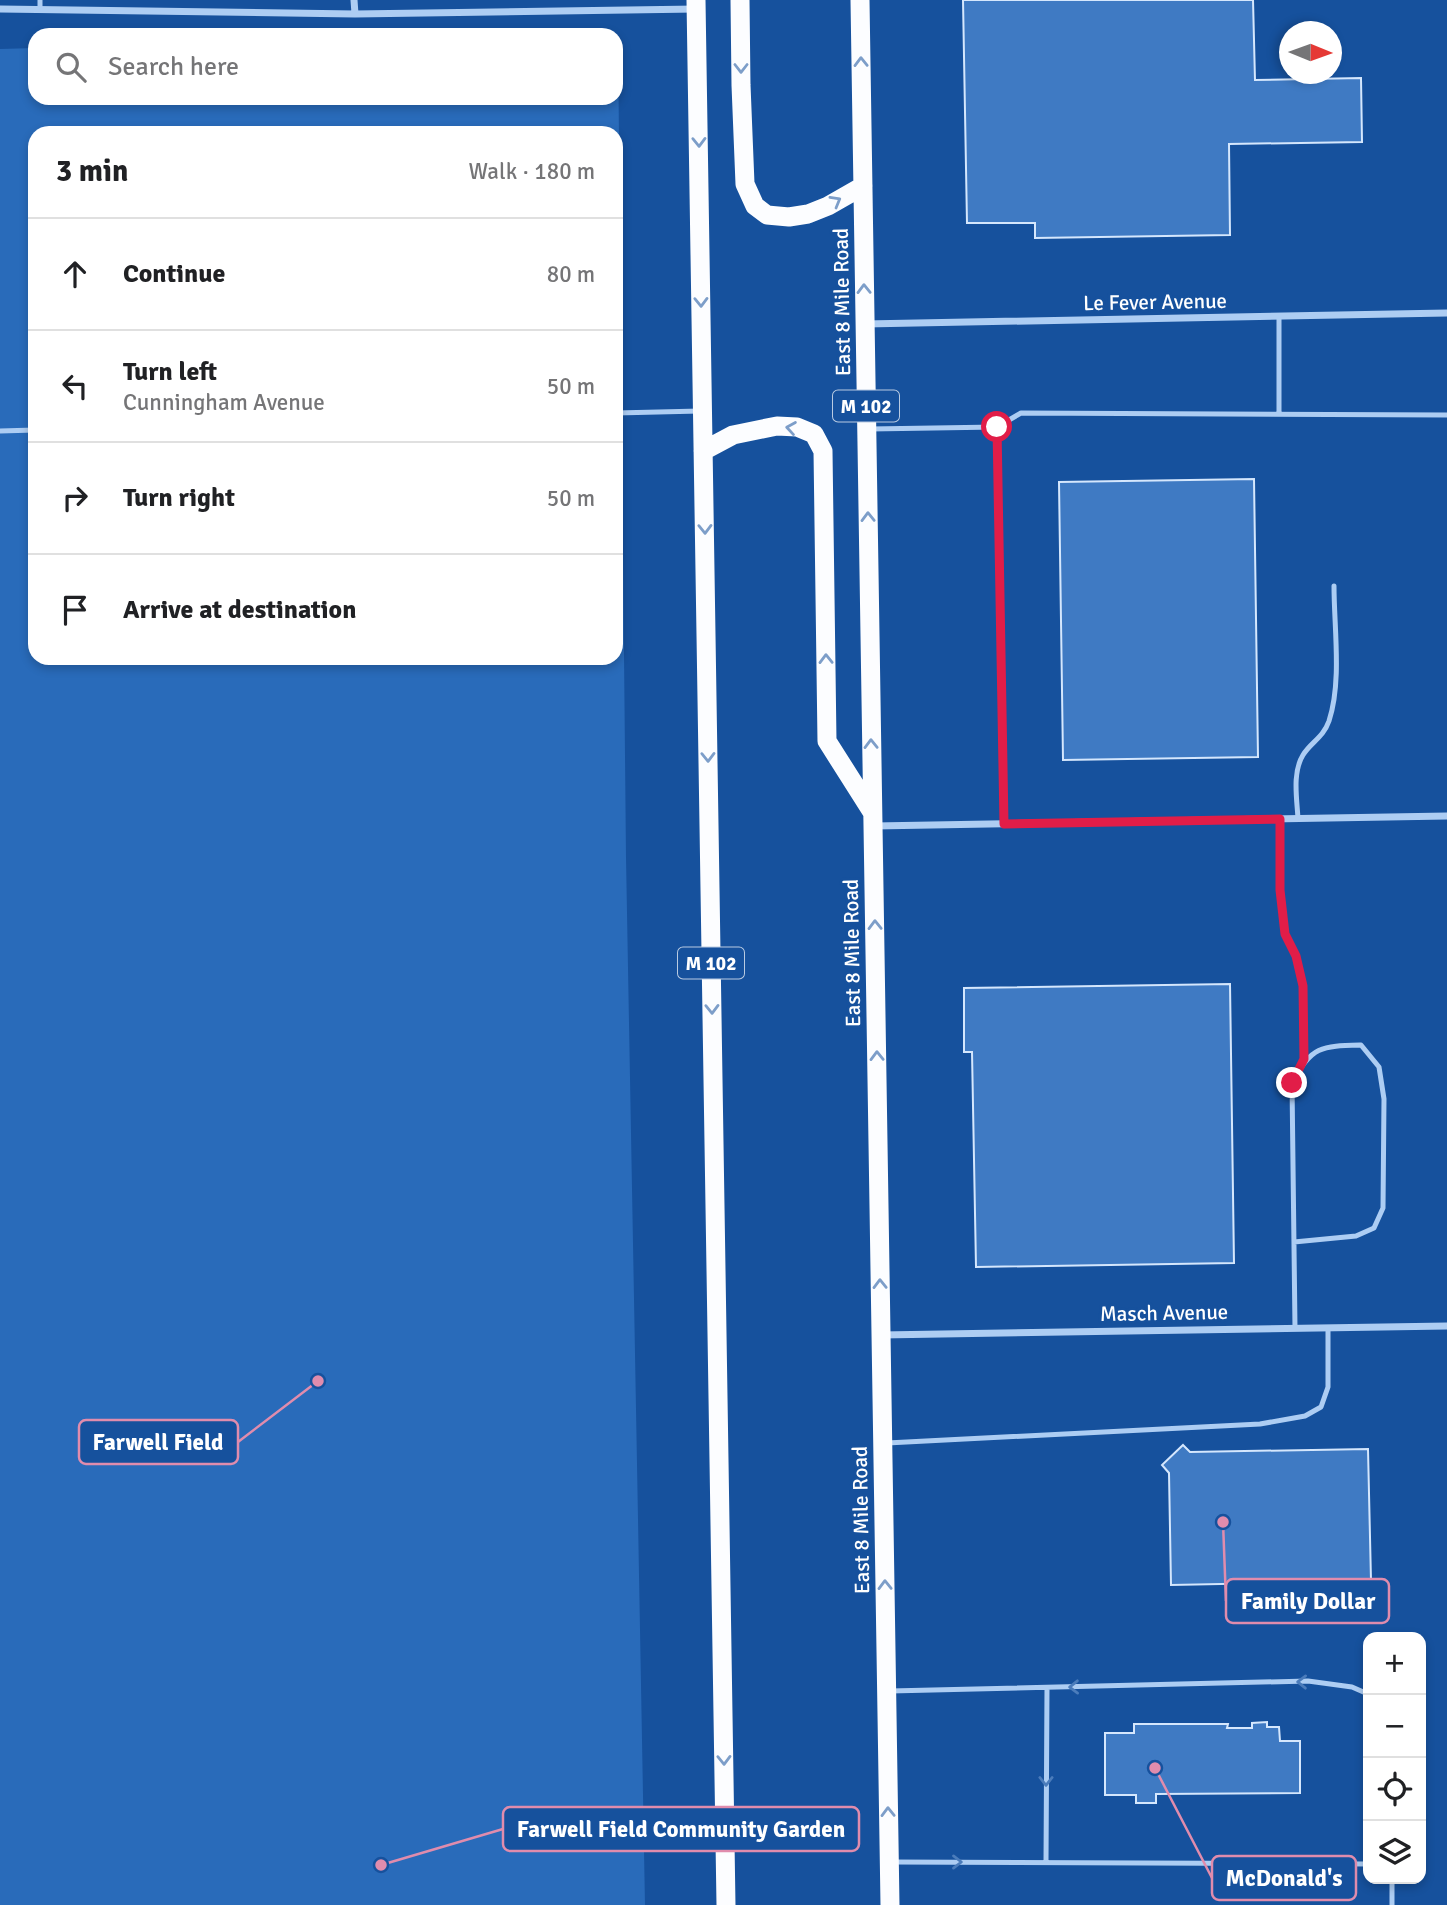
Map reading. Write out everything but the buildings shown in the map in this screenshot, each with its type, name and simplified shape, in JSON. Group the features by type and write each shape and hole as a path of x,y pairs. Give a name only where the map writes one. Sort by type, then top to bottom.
{"highway":[{"path":"740,0 746,184 755,206 767,215 789,217 808,214 863,186"},
{"name":"East 8 Mile Road","path":"860,0 890,1905"},
{"name":"M 102","path":"696,5 726,1905"},
{"path":"704,451 733,435 777,426 797,427 814,434 823,451 827,741 873,819"}],"street":[{"path":"354,0 355,14"},
{"path":"0,9 355,14 696,5"},
{"name":"Le Fever Avenue","path":"864,324 1447,313"},
{"path":"873,819 1004,824 1447,816"},
{"name":"Masch Avenue","path":"881,1335 1447,1326"}],"lane":[{"path":"40,0 40,9"},
{"path":"1279,317 1279,414"},
{"path":"623,413 703,411"},
{"path":"867,429 997,427 1021,413 1447,415"},
{"path":"997,427 1004,824"},
{"path":"0,431 28,430"},
{"path":"1298,819 1296,776 1303,754 1320,739 1329,722 1335,691 1334,586"},
{"path":"1280,819 1280,890 1285,934 1296,956 1303,986 1304,1059 1292,1083 1295,1328"},
{"path":"1294,1242 1356,1236 1374,1228 1383,1208 1384,1099 1379,1067 1361,1045 1329,1046 1304,1059"},
{"path":"883,1443 1260,1424 1305,1416 1321,1408 1328,1387 1328,1328"},
{"path":"886,1691 1308,1681 1363,1692"},
{"path":"1046,1863 1047,1688"},
{"path":"889,1862 1363,1864"},
{"path":"1392,1884 1392,1905"}],"shaded area":[{"path":"28,48 28,105 619,105 619,126 28,126 28,665 623,665 623,550 645,1905 0,1905 0,49"}],"place":[{"name":"Farwell Field","path":"318,1381"},
{"name":"Family Dollar","path":"1223,1522"},
{"name":"McDonald's","path":"1155,1768"},
{"name":"Farwell Field Community Garden","path":"381,1865"}],"route":[{"path":"997,427 1004,824 1280,819 1280,890 1285,934 1296,956 1303,986 1304,1059 1292,1083"}]}
